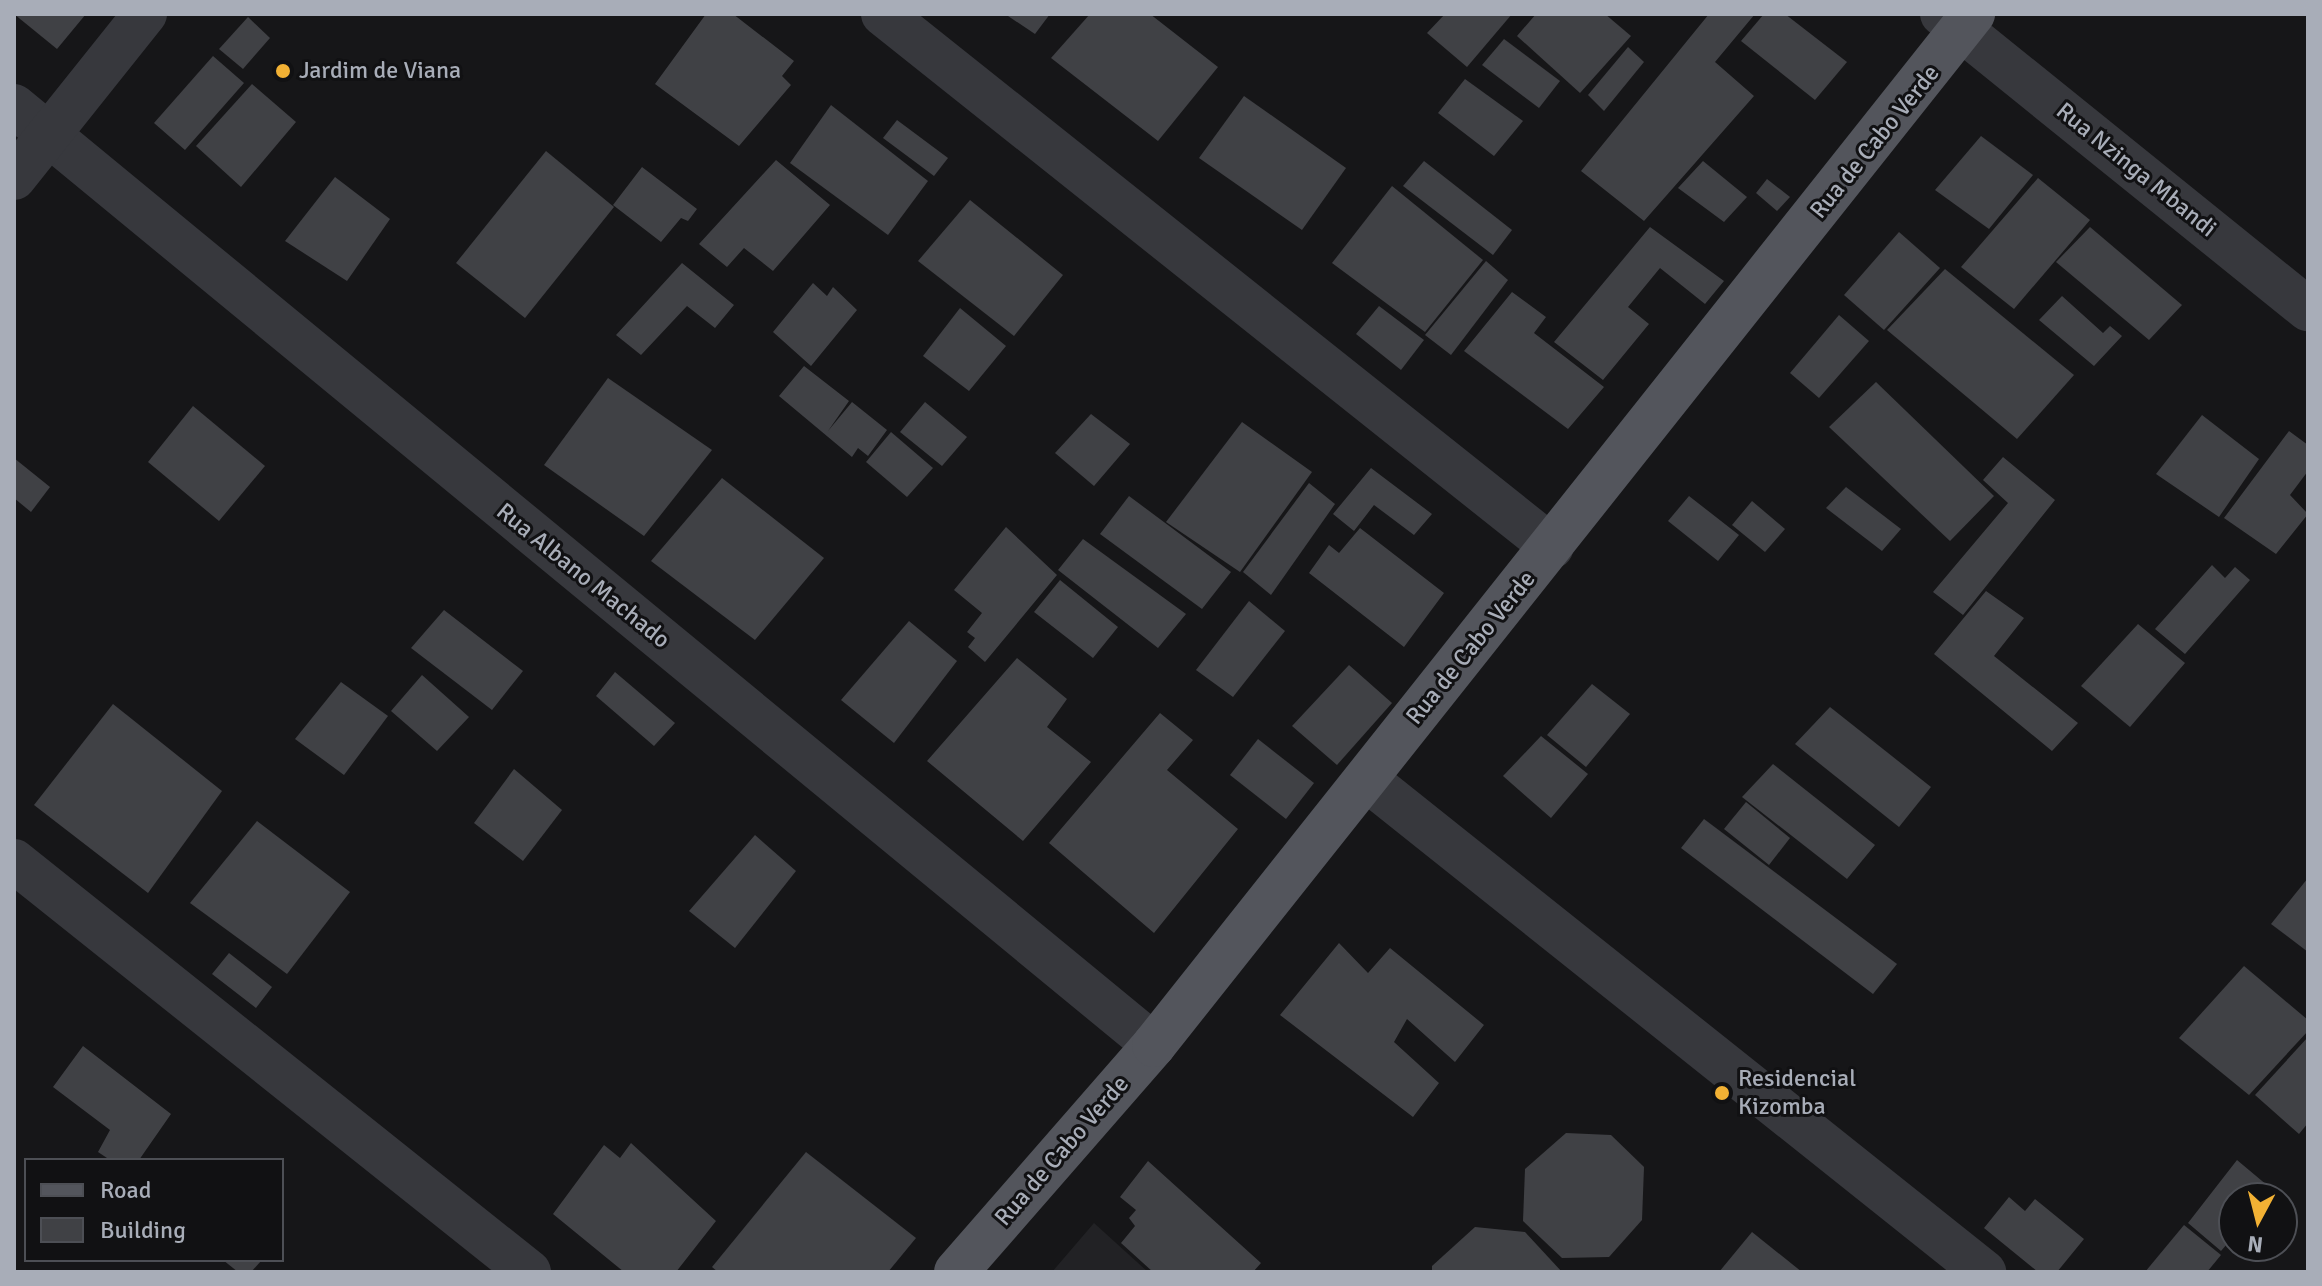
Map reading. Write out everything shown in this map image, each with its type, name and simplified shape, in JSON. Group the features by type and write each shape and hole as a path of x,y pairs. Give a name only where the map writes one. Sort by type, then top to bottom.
{"main road":[{"name":"Rua de Cabo Verde","path":"956,1272 1154,1045 1552,547 1959,20"}],"street":[{"path":"14,178 145,14"},
{"path":"883,14 1552,547"},
{"name":"Rua Nzinga Mbandi","path":"1959,20 2308,309"},
{"name":"Rua Albano Machado","path":"14,106 1154,1045"},
{"path":"1366,779 1984,1272"},
{"path":"14,861 529,1272"}],"shaded area":[{"path":"1094,1223 1148,1272 1052,1272"}],"building":[{"path":"14,14 86,14 57,49"},
{"path":"706,14 733,14 794,61 782,76 791,85 739,146 655,84"},
{"path":"1005,14 1050,14 1035,34"},
{"path":"1090,14 1150,14 1218,67 1158,141 1051,58"},
{"path":"1445,14 1512,14 1467,67 1427,33"},
{"path":"1536,14 1605,14 1631,36 1580,93 1517,36"},
{"path":"1709,14 1755,14 1715,62 1754,96 1644,221 1581,171"},
{"path":"1764,14 1785,14 1847,62 1815,100 1741,41"},
{"path":"248,17 270,38 243,69 219,49"},
{"path":"1504,39 1560,81 1539,108 1482,65"},
{"path":"1628,47 1644,62 1604,111 1588,95"},
{"path":"213,56 244,83 185,150 154,123"},
{"path":"1465,79 1523,121 1494,156 1438,113"},
{"path":"252,84 296,122 241,187 196,146"},
{"path":"1244,96 1346,168 1302,230 1199,158"},
{"path":"831,105 928,181 888,235 790,163"},
{"path":"897,120 948,158 934,176 883,138"},
{"path":"1981,136 2033,175 1989,229 1935,190"},
{"path":"546,151 614,207 525,318 456,263"},
{"path":"776,160 830,205 773,271 744,248 727,267 699,244"},
{"path":"1424,161 1512,230 1493,255 1403,186"},
{"path":"1703,161 1747,197 1724,222 1678,188"},
{"path":"642,167 697,209 688,221 681,218 661,242 613,205"},
{"path":"335,177 390,219 347,281 285,241"},
{"path":"2038,178 2090,220 2014,309 1961,267"},
{"path":"1767,179 1790,197 1777,211 1756,193"},
{"path":"1392,186 1483,260 1425,332 1332,263"},
{"path":"970,200 1063,275 1014,336 918,261"},
{"path":"1650,227 1724,281 1705,304 1660,268 1628,307 1649,324 1603,380 1554,342"},
{"path":"2090,227 2182,305 2149,340 2056,262"},
{"path":"1899,232 1940,268 1884,330 1844,295"},
{"path":"1486,261 1508,280 1451,355 1425,335"},
{"path":"682,263 734,305 715,328 687,306 641,355 616,335"},
{"path":"1945,269 2074,375 2017,439 1887,330"},
{"path":"813,283 827,296 833,287 857,310 811,366 773,332"},
{"path":"1512,292 1546,317 1534,333 1604,387 1568,429 1464,351"},
{"path":"2062,296 2103,333 2110,326 2122,336 2094,366 2039,320"},
{"path":"1379,306 1424,340 1401,370 1356,334"},
{"path":"960,308 1006,346 969,391 923,356"},
{"path":"1839,315 1869,341 1819,398 1790,373"},
{"path":"804,366 849,401 828,431 852,402 887,430 868,456 858,448 852,457 779,396"},
{"path":"608,378 712,450 644,536 544,465"},
{"path":"1876,382 1994,496 1950,541 1829,427"},
{"path":"925,402 967,437 942,466 900,432"},
{"path":"193,406 265,466 219,521 148,462"},
{"path":"1091,414 1130,444 1094,486 1055,453"},
{"path":"2202,415 2259,459 2219,517 2156,474"},
{"path":"1242,422 1312,472 1240,572 1166,522"},
{"path":"2289,431 2308,445 2308,471 2290,495 2308,514 2276,554 2224,518"},
{"path":"891,432 933,468 907,497 866,462"},
{"path":"2003,457 2055,500 1963,615 1933,592 2008,503 1983,480"},
{"path":"14,458 50,487 31,512 14,498"},
{"path":"1371,468 1432,514 1414,535 1374,505 1354,531 1333,514"},
{"path":"722,478 824,558 755,640 651,561"},
{"path":"1309,483 1335,504 1271,595 1243,572"},
{"path":"1846,487 1901,529 1882,551 1826,508"},
{"path":"1129,496 1231,572 1202,609 1100,534"},
{"path":"1689,496 1739,535 1718,561 1668,521"},
{"path":"1752,501 1785,529 1765,552 1732,525"},
{"path":"1006,527 1057,575 985,662 968,647 975,638 967,632 982,613 954,590"},
{"path":"1360,528 1444,593 1404,647 1309,573 1329,545 1339,553"},
{"path":"1083,539 1186,614 1158,648 1058,570"},
{"path":"2212,565 2225,578 2235,567 2250,580 2185,654 2155,629"},
{"path":"1060,580 1118,627 1093,658 1034,612"},
{"path":"1986,591 2024,618 1994,656 2078,723 2052,751 1934,654"},
{"path":"1249,601 1285,631 1233,697 1196,670"},
{"path":"444,610 523,671 492,710 411,648"},
{"path":"909,621 957,661 894,743 841,700"},
{"path":"2138,624 2185,663 2130,727 2081,686"},
{"path":"1017,658 1067,699 1047,727 1091,762 1023,841 927,761"},
{"path":"1349,665 1392,703 1337,765 1292,726"},
{"path":"615,672 675,723 654,746 596,696"},
{"path":"422,675 469,717 437,751 391,711"},
{"path":"341,682 388,716 344,775 295,739"},
{"path":"1592,684 1630,714 1586,767 1547,735"},
{"path":"113,704 222,791 148,893 34,805"},
{"path":"1830,707 1931,787 1899,827 1795,744"},
{"path":"1160,713 1193,740 1167,770 1238,829 1154,933 1049,843"},
{"path":"1541,736 1588,774 1551,818 1503,776"},
{"path":"1258,739 1314,783 1286,819 1230,775"},
{"path":"1773,764 1875,845 1847,879 1742,797"},
{"path":"514,769 562,810 523,861 474,823"},
{"path":"1746,802 1790,838 1769,865 1724,829"},
{"path":"1704,819 1897,964 1873,994 1681,848"},
{"path":"257,821 350,892 287,974 190,903"},
{"path":"755,835 796,871 735,948 689,911"},
{"path":"2308,878 2308,952 2271,924"},
{"path":"1339,943 1368,973 1390,948 1484,1025 1455,1062 1407,1019 1394,1042 1439,1083 1413,1117 1280,1015"},
{"path":"229,953 272,987 256,1008 212,974"},
{"path":"2244,966 2308,1020 2308,1031 2249,1095 2179,1038"},
{"path":"2308,1037 2308,1123 2299,1134 2255,1095"},
{"path":"83,1046 171,1114 140,1158 107,1158 98,1152 110,1130 53,1087"},
{"path":"1566,1133 1611,1135 1644,1167 1642,1220 1609,1257 1562,1258 1523,1221 1525,1169"},
{"path":"631,1143 716,1221 676,1272 624,1272 553,1214 604,1145 620,1158"},
{"path":"806,1152 916,1238 888,1272 718,1272 712,1267"},
{"path":"2237,1160 2263,1182 2220,1182"},
{"path":"1148,1161 1261,1263 1253,1272 1153,1272 1121,1243 1135,1226 1129,1218 1136,1210 1120,1197"},
{"path":"2218,1184 2218,1248 2188,1223"},
{"path":"2009,1197 2025,1211 2035,1199 2084,1239 2057,1272 2038,1272 1984,1228"},
{"path":"2184,1225 2218,1253 2218,1259 2207,1272 2145,1272"},
{"path":"1475,1227 1525,1232 1562,1272 1432,1272 1432,1266"},
{"path":"1752,1232 1802,1272 1719,1272"},
{"path":"226,1262 260,1262 251,1272 238,1272"}],"place":[{"name":"Jardim de Viana","path":"283,71"},
{"name":"Residencial Kizomba","path":"1722,1093"}]}
